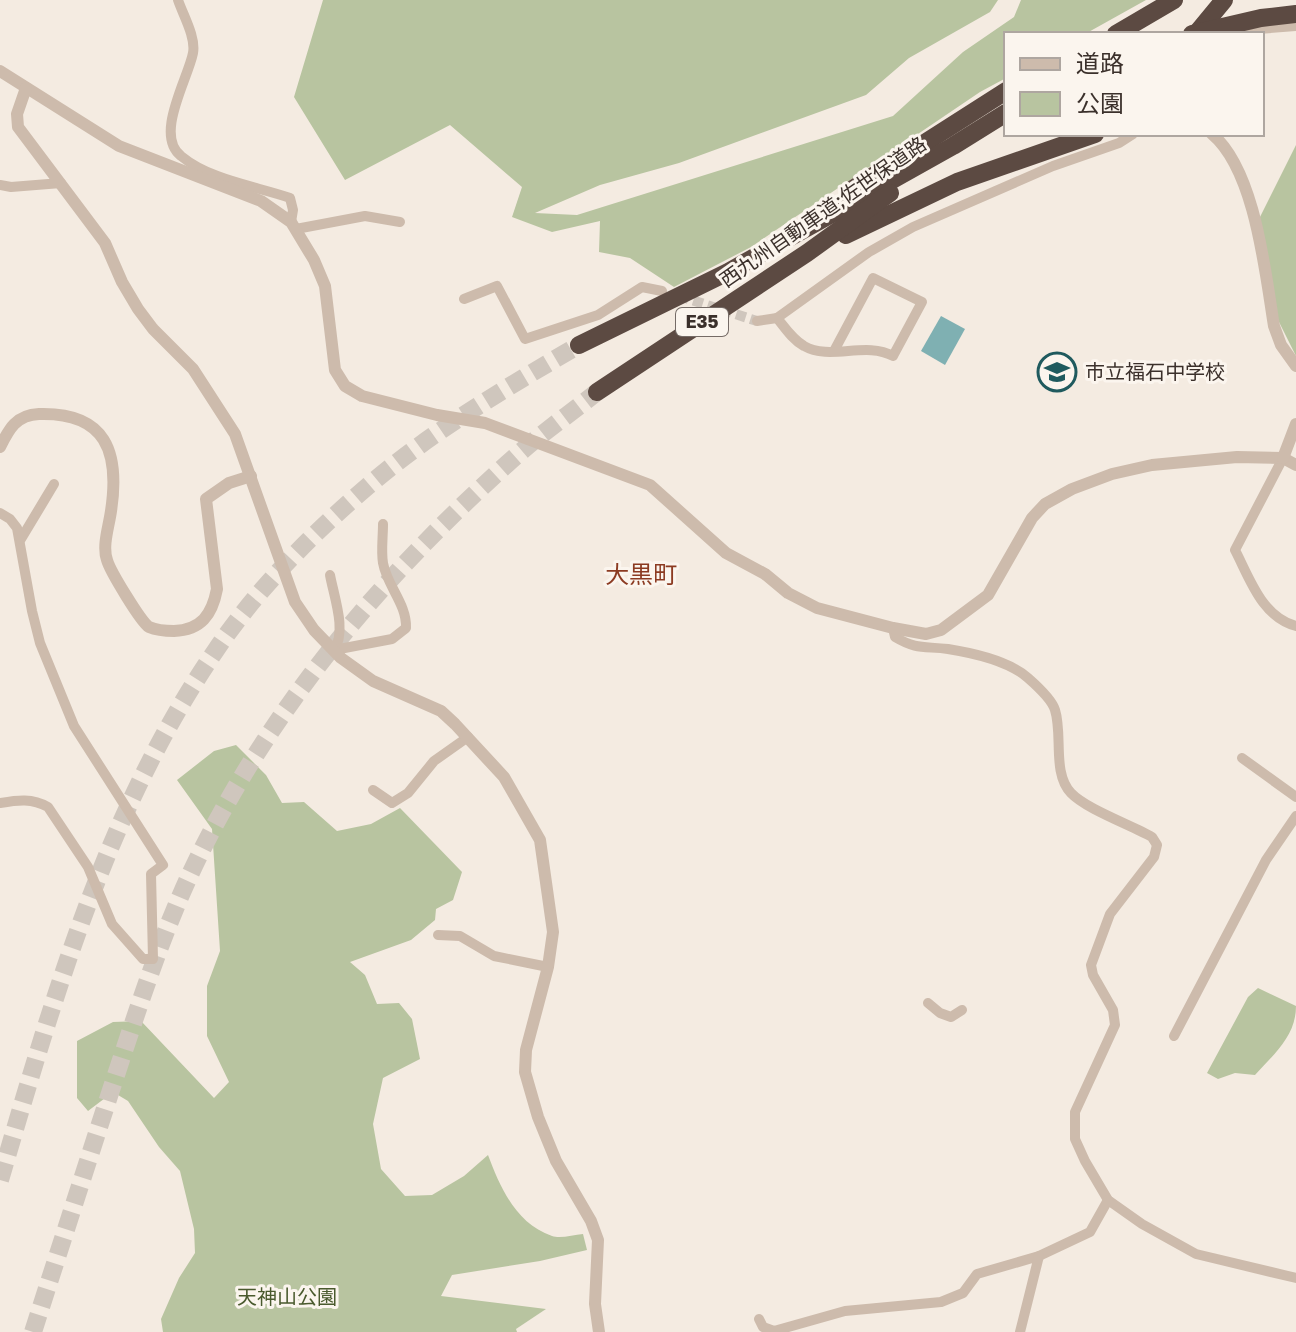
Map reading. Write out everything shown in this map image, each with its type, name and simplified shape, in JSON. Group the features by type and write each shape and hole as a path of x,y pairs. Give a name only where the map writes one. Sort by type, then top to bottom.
{"highway":[{"path":"1119,32 1174,0"},
{"path":"1196,32 1224,0"},
{"path":"1202,32 1261,18 1296,14"},
{"path":"796,234 844,195 1004,92"},
{"name":"西九州自動車道;佐世保道路","path":"579,345 728,272 1004,114"},
{"path":"807,253 957,182 1089,136"},
{"name":"西九州自動車道;佐世保道路","path":"597,392 807,253 953,146"}],"street":[{"path":"178,0 193,43 193,52 172,124 172,144 179,155 199,167 290,198 294,225 325,286 335,370 345,386 362,396 437,415 485,423 650,485 726,553 817,608 926,634 941,630 988,595 1032,518 1045,504 1072,489 1112,474 1152,465 1237,457 1283,458 1296,465"},
{"path":"1245,32 1296,26"},
{"path":"0,71 119,146 261,201 294,225 365,216 400,222"},
{"path":"26,88 17,114 18,127 105,243 138,309 153,329 193,369 235,434 295,602 314,630 373,681 441,711 504,777 540,840 553,932 548,967 526,1050 525,1072 538,1117 556,1161 591,1221 598,1240 595,1304 599,1332"},
{"path":"757,321 777,318 869,252 913,227 1130,136"},
{"path":"1214,136 1223,143 1237,168 1249,201 1274,326 1281,345 1296,366"},
{"path":"0,185 21,187 61,183"},
{"path":"777,318 804,347 834,351 877,350 893,356 922,302 873,278 834,351"},
{"path":"464,299 497,286 525,339 598,315 642,287 662,291"},
{"path":"0,447 12,424 26,416 65,416 84,420 101,433 110,455 114,490 105,556 135,611 148,626 165,631 196,627 208,617 217,589 206,499 229,483 251,476"},
{"path":"1296,424 1283,458 1235,550 1268,611 1287,624 1296,626"},
{"path":"21,539 54,484"},
{"path":"0,513 10,519 21,539 40,643 74,726 163,865 151,874 153,959 143,959 112,924 88,867 48,807 37,801 0,803"},
{"path":"334,650 392,639 406,628 406,616 383,562 383,524"},
{"path":"330,575 339,618 339,642 334,650"},
{"path":"893,628 895,637 911,647 960,652 1013,667 1029,678 1055,707 1060,766 1067,789 1088,805 1152,837 1157,845 1154,857 1110,914 1091,965 1093,975 1113,1010 1115,1025 1075,1112 1075,1139 1108,1200 1142,1224 1196,1254 1296,1278"},
{"path":"373,790 392,803 408,793 434,761 468,737"},
{"path":"1242,758 1296,797"},
{"path":"1174,1036 1266,860 1296,816"},
{"path":"438,935 460,936 494,956 548,967"},
{"path":"928,1003 951,1017 962,1010"},
{"path":"759,1319 763,1327 774,1331 845,1311 941,1302 963,1293 977,1274 1039,1256 1090,1232 1108,1200"},
{"path":"1020,1332 1039,1256"}],"green space":[{"path":"323,0 998,0 990,12 909,58 866,95 679,163 600,185 535,213 577,215 893,116 963,52 1014,17 1021,0 1146,0 1089,32 1004,32 1004,79 980,92 751,247 674,287 630,258 599,252 600,221 552,232 512,217 522,187 450,125 345,180 294,97"},
{"path":"1296,145 1296,356 1278,320 1259,219"},
{"name":"天神山公園","path":"236,745 266,775 282,803 304,802 337,831 371,824 400,808 462,872 453,900 436,909 435,920 411,940 350,962 365,975 377,1004 399,1003 412,1019 420,1059 383,1078 373,1124 381,1169 405,1196 432,1195 464,1176 488,1155 504,1192 528,1223 555,1237 583,1234 587,1250 452,1275 441,1296 546,1309 516,1329 517,1332 163,1332 161,1319 179,1278 195,1253 194,1229 180,1171 159,1147 128,1101 113,1092 88,1111 77,1098 77,1041 113,1022 141,1021 214,1098 229,1082 207,1036 207,986 220,951 212,829 177,780 214,751"},
{"path":"1258,988 1296,1006 1292,1026 1283,1044 1255,1075 1235,1073 1218,1079 1207,1073 1248,997"}],"water":[{"path":"941,316 965,329 945,365 921,351"}],"tunnel":[{"path":"679,296 757,321"},
{"path":"0,1180 41,1042 87,906 143,775 177,711 216,650 249,605 286,563 368,486 444,429 579,345"},
{"path":"33,1332 166,931 188,879 251,763 326,655 412,556 518,454 597,392"}],"place":[{"name":"市立福石中学校","path":"1057,372"}],"district":[{"name":"大黒町","path":"641,575"}]}
